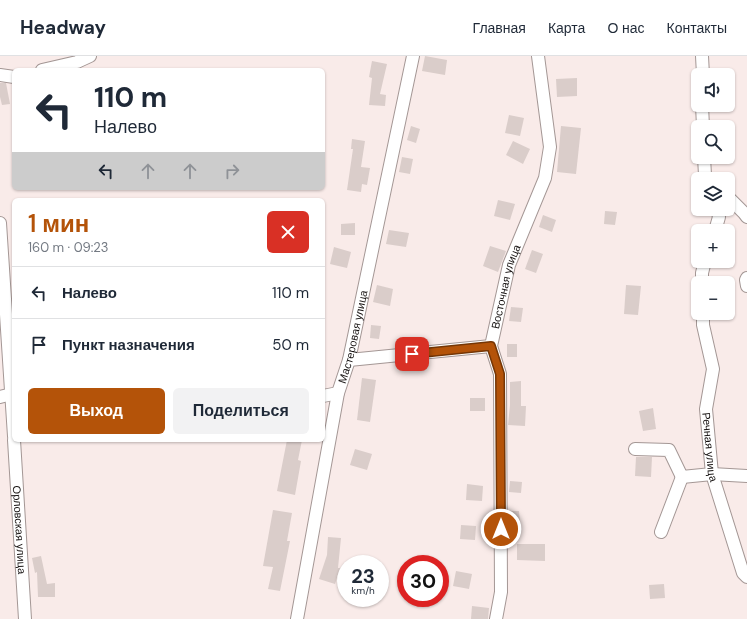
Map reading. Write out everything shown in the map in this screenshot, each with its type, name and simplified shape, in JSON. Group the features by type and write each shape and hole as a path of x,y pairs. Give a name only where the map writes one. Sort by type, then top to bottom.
{"street":[{"path":"51,68 77,62 90,56"},
{"name":"Мастеровая улица","path":"297,619 338,393 348,360 413,56"},
{"name":"Восточная улица","path":"491,346 509,265 545,178 550,147 538,56"},
{"path":"701,58 702,68"},
{"path":"0,75 12,77"},
{"path":"735,204 747,217"},
{"path":"0,223 12,373 6,396 12,426"},
{"path":"747,278 747,286"},
{"name":"Речная улица","path":"703,320 712,369 706,409 712,474 744,573 747,577"},
{"path":"348,360 491,346 500,374 501,592 496,619"},
{"path":"325,396 338,393"},
{"name":"Орловская улица","path":"14,442 25,619"},
{"path":"635,449 669,450 682,477 661,532"},
{"path":"682,477 712,474 747,476"}],"building":[{"path":"425,56 447,60 445,75 422,71"},
{"path":"372,61 387,64 380,94 386,95 385,106 369,105 372,78 369,77"},
{"path":"577,78 577,96 557,97 556,79"},
{"path":"0,83 6,83 10,104 2,105 0,97"},
{"path":"509,115 524,118 520,136 505,133"},
{"path":"411,126 420,129 416,143 407,140"},
{"path":"561,126 581,128 576,174 557,172"},
{"path":"352,139 365,141 361,167 370,168 367,185 362,184 361,192 347,190 353,149 351,149"},
{"path":"513,141 530,149 523,164 506,155"},
{"path":"402,157 413,159 410,174 399,172"},
{"path":"498,200 515,204 510,220 494,216"},
{"path":"605,211 617,212 615,225 604,224"},
{"path":"543,215 556,220 552,232 539,227"},
{"path":"355,223 355,235 341,235 341,224"},
{"path":"389,230 409,233 406,247 386,244"},
{"path":"490,246 506,251 498,272 483,266"},
{"path":"334,247 351,252 347,268 330,264"},
{"path":"532,250 543,254 536,273 525,269"},
{"path":"377,285 393,289 390,306 373,302"},
{"path":"626,285 641,286 638,315 624,314"},
{"path":"511,307 523,308 521,322 509,321"},
{"path":"371,325 381,326 379,339 370,338"},
{"path":"507,344 517,344 517,357 507,357"},
{"path":"362,378 376,380 370,422 357,420"},
{"path":"521,381 521,406 526,406 525,426 508,425 510,382"},
{"path":"470,398 485,398 485,411 470,411"},
{"path":"653,408 656,429 643,431 639,411"},
{"path":"287,442 302,442 298,460 301,461 295,495 277,491"},
{"path":"355,449 372,454 367,470 350,465"},
{"path":"636,457 652,457 651,477 635,476"},
{"path":"510,481 522,482 521,493 509,492"},
{"path":"467,484 483,486 482,501 466,500"},
{"path":"273,510 292,513 287,541 290,541 280,591 268,589 273,567 263,566"},
{"path":"508,511 519,511 520,522 509,523"},
{"path":"461,525 476,526 475,540 460,539"},
{"path":"328,537 341,538 339,555 337,555 337,578 335,584 319,579 327,555"},
{"path":"517,544 545,544 545,561 517,560"},
{"path":"41,556 47,584 55,583 55,597 38,597 37,572 35,573 32,558"},
{"path":"456,571 472,574 469,589 453,586"},
{"path":"664,584 665,598 650,599 649,585"},
{"path":"472,606 489,608 488,619 471,619"}],"route":[{"path":"412,354 491,346 500,374 501,529"}]}
